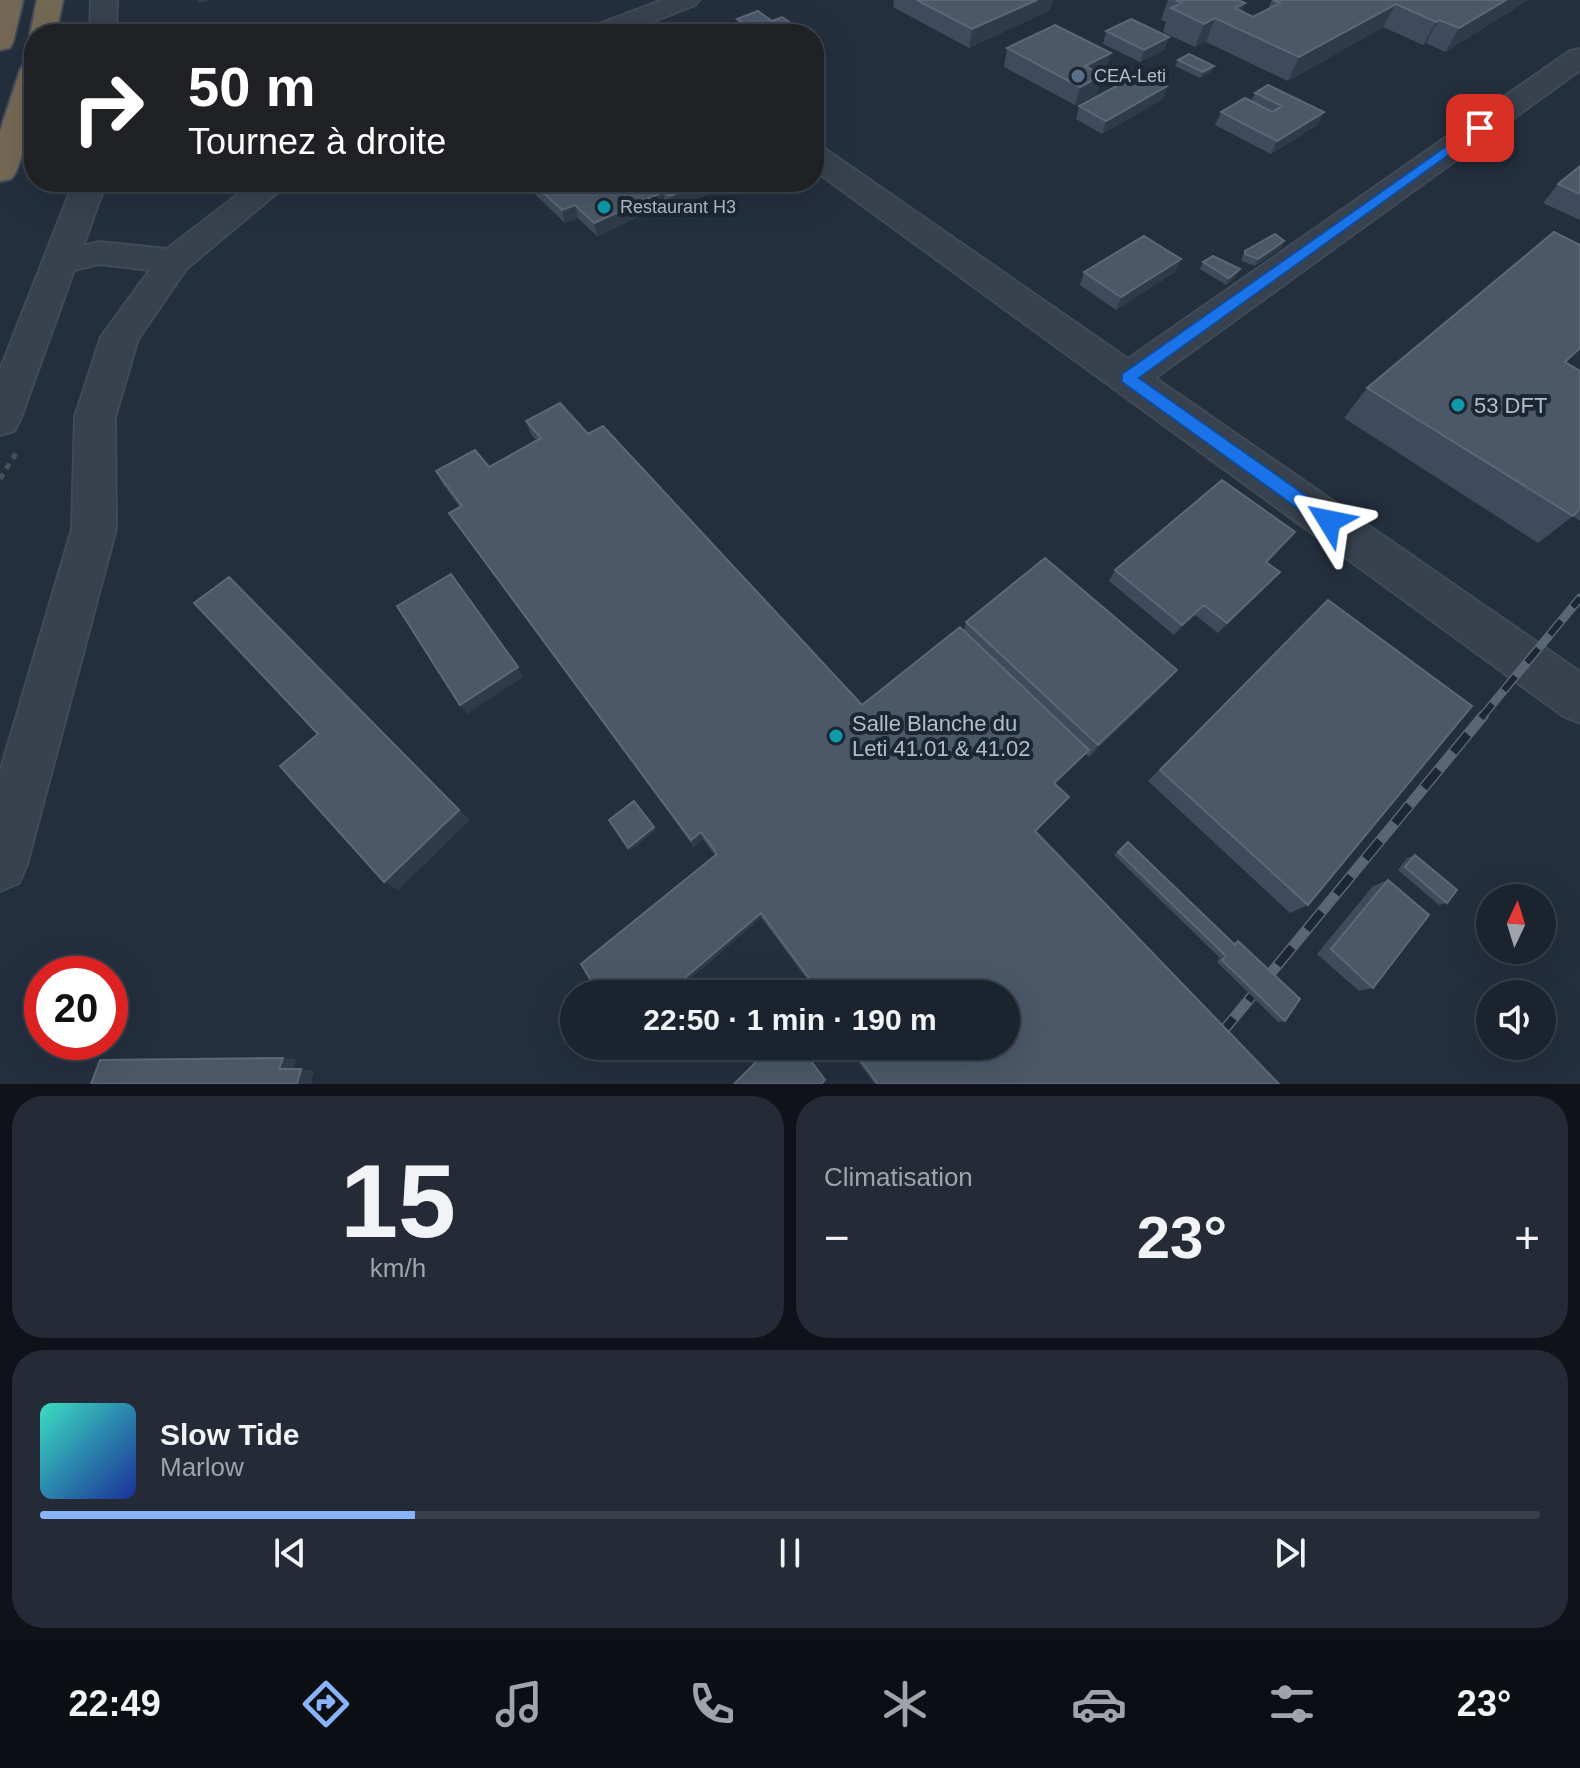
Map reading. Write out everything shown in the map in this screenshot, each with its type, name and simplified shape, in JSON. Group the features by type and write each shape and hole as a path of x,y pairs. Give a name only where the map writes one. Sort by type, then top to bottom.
{"highway":[{"path":"0,42 10,0"},
{"path":"45,24 50,0"},
{"path":"0,172 24,107"}],"street":[{"path":"103,24 104,0"},
{"path":"644,24 686,0"},
{"path":"1128,378 1580,57"},
{"path":"824,163 1580,700"},
{"path":"0,420 86,192"},
{"path":"0,864 94,529 95,417 120,337 174,261 261,192"},
{"path":"61,262 99,253 174,261"}],"building":[{"path":"917,0 1037,0 972,29"},
{"path":"1175,0 1238,0 1245,3 1235,8 1253,17 1280,3 1273,0 1506,0 1459,28 1439,20 1436,22 1396,4 1299,57 1215,18 1204,24 1171,8 1182,3"},
{"path":"758,11 772,21 782,17 792,24 744,24 737,19"},
{"path":"1131,19 1169,37 1144,50 1106,31"},
{"path":"1055,25 1111,53 1085,66 1102,75 1080,87 1007,48"},
{"path":"1189,54 1214,66 1203,72 1178,60"},
{"path":"1141,73 1167,86 1106,121 1079,106"},
{"path":"1268,85 1324,112 1277,141 1221,112 1245,98 1272,112 1282,106 1255,93"},
{"path":"1580,166 1580,194 1558,184"},
{"path":"543,192 663,192 594,223 575,205 562,210"},
{"name":"53 DFT","path":"1554,232 1580,245 1580,348 1565,362 1580,371 1580,508 1573,516 1367,388"},
{"path":"1275,234 1284,241 1258,259 1245,254 1245,251"},
{"path":"1144,236 1181,259 1121,297 1084,272"},
{"path":"1213,256 1240,269 1229,278 1203,262"},
{"name":"Salle Blanche du Leti 41.01 & 41.02","path":"560,403 588,434 603,426 862,705 960,627 1089,750 1054,783 1069,797 1035,831 1279,1084 878,1084 860,1060 1020,1060 1020,980 810,980 761,913 682,980 591,980 581,964 717,854 701,832 691,840 449,513 462,506 436,471 475,450 489,467 541,438 526,421"},
{"path":"1222,480 1295,532 1266,562 1280,572 1227,623 1204,605 1182,625 1115,570"},
{"path":"1045,558 1177,670 1098,745 966,622"},
{"path":"451,574 518,667 460,705 397,606"},
{"path":"229,577 459,810 384,882 280,766 318,734 194,603"},
{"path":"1328,600 1472,706 1308,905 1160,770"},
{"path":"634,801 654,827 628,848 609,820"},
{"path":"1128,842 1235,945 1238,941 1300,999 1285,1021 1222,960 1226,956 1118,852"},
{"path":"1415,855 1457,890 1447,903 1405,867"},
{"path":"1388,880 1429,915 1373,988 1331,949"},
{"path":"283,1058 279,1069 301,1069 297,1084 91,1084 100,1060"},
{"path":"758,1060 810,1060 825,1080 821,1084 734,1084"}],"railway":[{"path":"1481,718 1580,598"},
{"path":"1219,1036 1483,716"}],"place":[{"name":"CEA-Leti","path":"1078,76"},
{"name":"Restaurant H3","path":"604,207"},
{"name":"53 DFT","path":"1458,405"},
{"name":"Salle Blanche du Leti 41.01 & 41.02","path":"836,736"}],"route":[{"path":"1329,521 1128,378 1480,128"}]}
